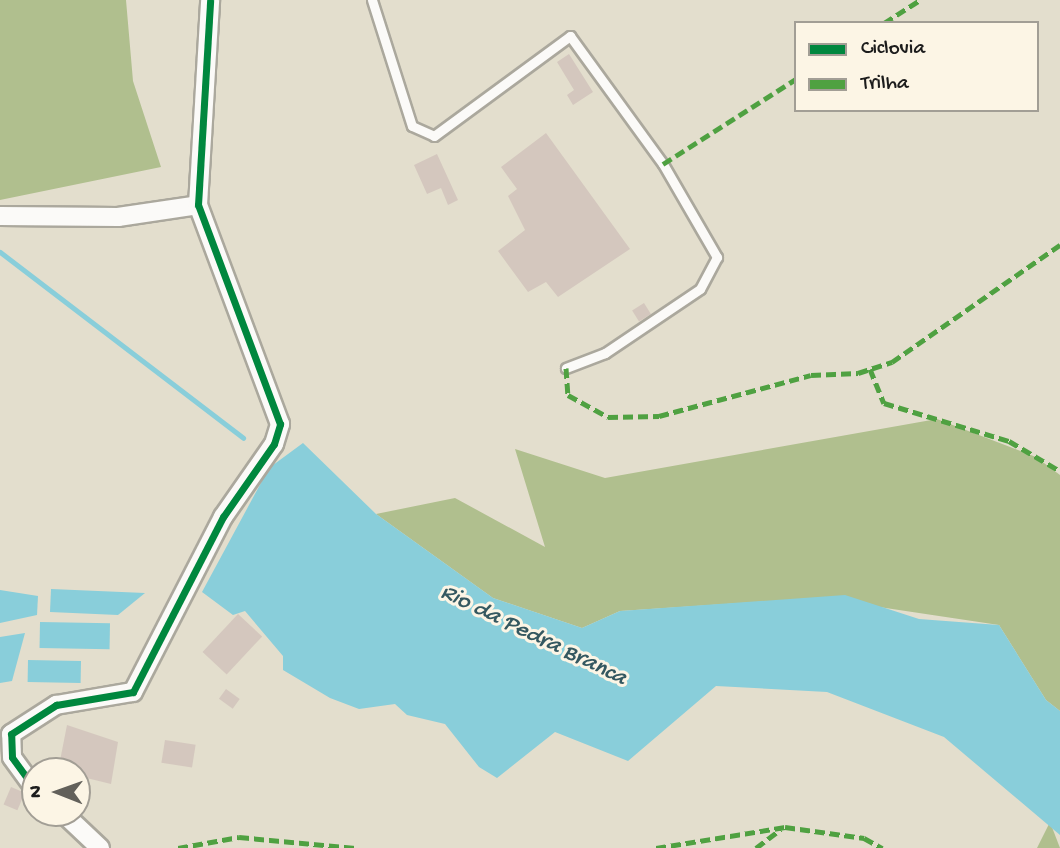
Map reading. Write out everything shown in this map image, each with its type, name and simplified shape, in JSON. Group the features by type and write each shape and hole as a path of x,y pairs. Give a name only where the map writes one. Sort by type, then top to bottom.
{"street":[{"path":"21,770 12,757 11,734 56,705 87,705 133,692 223,517 274,444 280,424 198,205 210,0"},
{"path":"0,216 118,217 198,205"},
{"path":"78,827 100,848"}],"lane":[{"path":"372,0 412,126 434,136 570,36 663,164 717,257 700,289 605,353 566,368"}],"green space":[{"path":"0,0 126,0 133,81 161,167 0,200"},
{"path":"937,419 1036,457 1060,475 1060,711 1046,700 999,625 819,598 620,611 582,628 493,598 376,514 455,498 545,547 515,449 605,478"},
{"path":"1050,822 1060,848 1037,848"}],"water":[{"path":"303,443 376,514 493,598 582,628 620,611 845,595 919,619 999,625 1046,700 1060,711 1060,835 944,737 827,692 716,686 628,761 555,732 497,778 479,767 445,724 407,715 395,704 359,709 330,698 283,670 283,656 245,611 233,615 202,592 269,468"},
{"path":"51,589 145,593 118,615 50,612"},
{"path":"0,590 38,596 37,615 0,623"},
{"path":"40,622 110,623 110,649 40,648"},
{"path":"25,633 12,681 0,683 0,637"},
{"path":"28,660 81,661 81,683 28,682"}],"building":[{"path":"569,54 593,92 573,105 567,95 574,90 557,62"},
{"path":"546,133 630,249 558,297 546,282 528,292 498,251 525,230 508,196 517,189 501,167"},
{"path":"437,154 458,200 448,205 441,188 427,194 414,165"},
{"path":"644,303 651,314 639,321 632,310"},
{"path":"238,614 262,637 227,675 203,652"},
{"path":"226,689 240,699 233,709 219,699"},
{"path":"67,725 118,742 111,784 91,779 91,757 61,757"},
{"path":"165,740 196,745 192,768 161,763"},
{"path":"11,787 21,791 17,810 4,804"}],"waterway":[{"name":"Rio da Pedra Branca","path":"0,252 243,438"}],"marked path":[{"path":"887,21 920,0"},
{"path":"663,164 794,80"},
{"path":"566,368 568,395 608,417 659,416 811,375 858,373 892,362 1060,245"},
{"path":"870,369 884,403 1009,441 1060,471"},
{"path":"656,848 785,827 864,838 882,848"},
{"path":"756,848 781,829"},
{"path":"178,848 239,837 355,848"}],"cycle path":[{"path":"21,770 12,757 11,734 56,705 133,692 223,517 274,444 280,424 198,205 210,0"}]}
